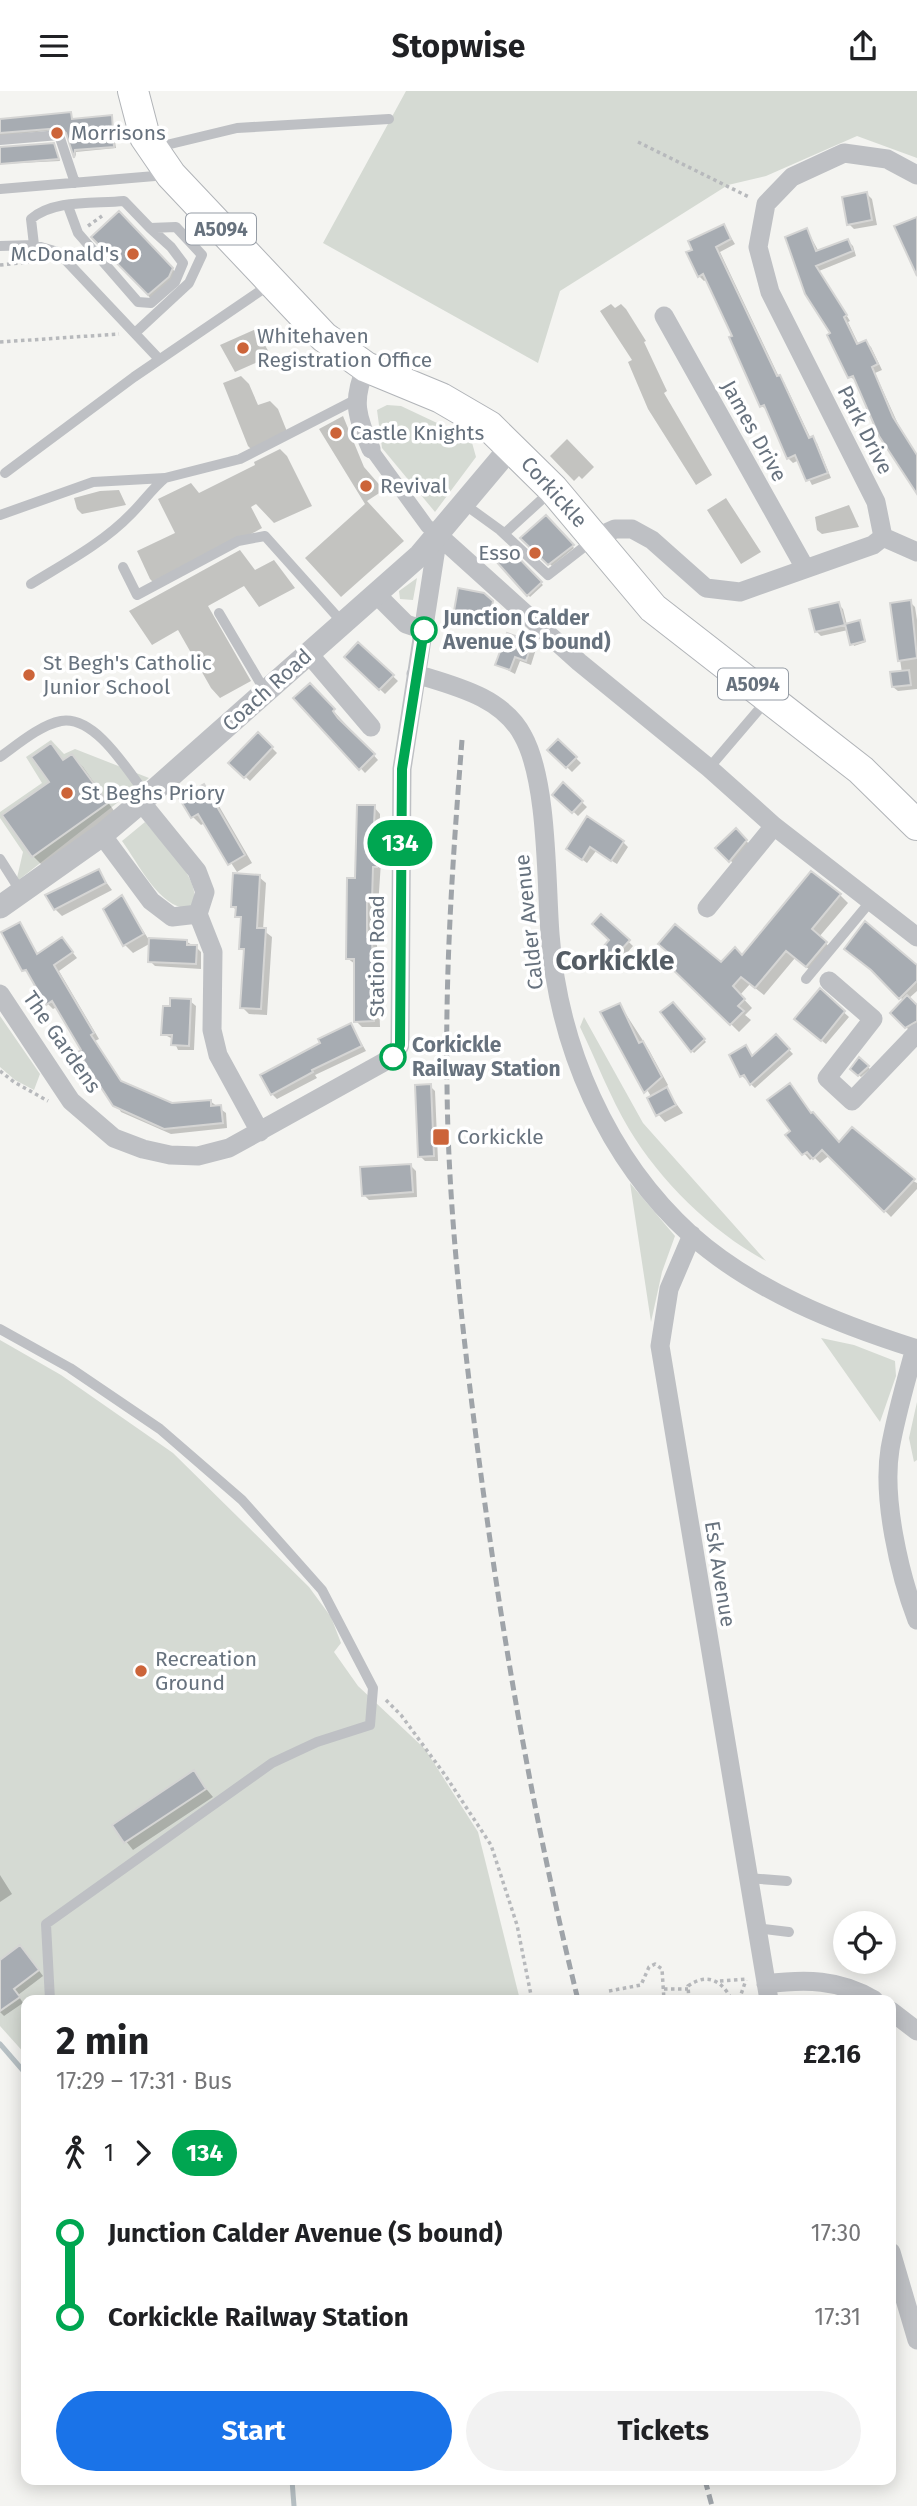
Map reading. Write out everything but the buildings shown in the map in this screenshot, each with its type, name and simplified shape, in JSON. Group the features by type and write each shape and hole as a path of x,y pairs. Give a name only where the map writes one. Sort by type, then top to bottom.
{"main road":[{"name":"A5094","path":"133,91 140,123 152,149 171,175 324,337 366,367 467,411 489,426 511,447"},
{"name":"Corkickle","path":"511,447 553,489 595,538"},
{"name":"A5094","path":"595,538 653,608 861,770 917,825"}],"street":[{"path":"766,204 792,177 844,153 887,159 917,175"},
{"name":"Park Drive","path":"766,204 758,247 770,292 876,502 883,537"},
{"name":"James Drive","path":"664,316 804,568"},
{"path":"366,367 355,400 358,420 371,449 427,526 579,662 709,768 774,826 917,937"},
{"name":"Coach Road","path":"0,907 102,835 145,800 438,535 511,447"},
{"path":"595,538 615,529 641,532 706,588 740,592 873,544 883,537 917,552"},
{"name":"Station Road","path":"260,1132 393,1057 400,1045 402,769 438,535"},
{"path":"374,593 405,624 424,630"},
{"path":"308,653 371,727"},
{"name":"Calder Avenue","path":"416,674 487,699 523,734 531,754 537,788 547,863 550,936 560,1005 589,1094 637,1173 692,1235 724,1259 808,1308 855,1329 916,1349"},
{"path":"145,800 197,871 205,892 198,914 213,952 211,1017 218,1055 260,1132"},
{"path":"708,908 774,826"},
{"path":"102,835 151,901 172,917 198,914"},
{"path":"829,981 873,1019 827,1078 852,1101 917,1033"},
{"name":"The Gardens","path":"0,994 64,1092 114,1137 143,1149 170,1155 198,1156 229,1148 260,1132"},
{"name":"Esk Avenue","path":"692,1235 669,1289 660,1346 754,1926 760,1988"},
{"path":"916,1349 890,1451 890,1490 893,1525 917,1620"},
{"path":"760,1988 798,1980 817,1980 861,1995"},
{"path":"896,2015 917,2031"},
{"path":"896,2269 917,2340"}],"lane":[{"path":"152,149 237,128 390,119"},
{"path":"0,139 59,135 75,183"},
{"path":"0,189 171,175"},
{"path":"34,245 31,219 40,211 68,206 124,201 172,247 183,263 175,282 151,303 138,302 78,233 68,206"},
{"path":"135,333 189,283 202,255 176,227 150,228"},
{"path":"0,246 34,245 58,252 159,359"},
{"path":"5,473 159,359 273,283"},
{"path":"0,515 93,481 165,478 240,459 355,400"},
{"path":"31,584 96,543 131,514 146,495 165,478"},
{"path":"504,534 553,489"},
{"path":"464,504 504,534 548,575 595,538"},
{"path":"124,567 137,595 238,541 265,536 342,622"},
{"path":"219,613 265,691"},
{"path":"709,768 770,697"},
{"path":"0,757 47,726 62,721 79,722 95,731 145,800"},
{"path":"0,859 21,893"},
{"path":"806,979 870,902"},
{"path":"0,1329 70,1368 160,1429 242,1500 322,1590 373,1688 370,1725 317,1742 272,1763 46,1924 50,1995"},
{"path":"746,1878 787,1881"},
{"path":"754,1926 789,1932"}],"path":[{"path":"638,142 766,204"},
{"path":"0,342 135,333"},
{"path":"0,1071 52,1103"},
{"path":"373,1688 401,1715 491,1845 517,1925 531,1995"},
{"path":"610,1991 641,1985 649,1967 655,1964 662,1969 664,1995"},
{"path":"664,1989 688,1989 696,1981 707,1978 760,1988"},
{"path":"718,1981 730,1995"},
{"path":"688,1989 689,1995"}],"shaded area":[{"path":"406,91 917,91 917,158 857,136 766,176 728,185 560,291 538,363 323,243"},
{"path":"387,405 401,406 471,439 476,457 435,512 382,448 377,410"},
{"path":"417,578 413,600 400,599 399,591"},
{"name":"St Beghs Priory","path":"51,740 64,754 75,749 149,778 16,882 23,852 0,818 0,812 42,783 26,757"},
{"path":"145,822 188,875 195,898 192,908 181,907 161,895 122,841"},
{"path":"0,1016 40,1074 34,1090 15,1080 0,1067"},
{"path":"584,1017 643,1123 766,1261 707,1220 656,1168 629,1129 616,1104 580,1027"},
{"path":"630,1183 675,1236 662,1272 651,1322"},
{"path":"821,1338 854,1345 895,1361 896,1376 880,1422"},
{"path":"0,1340 61,1375 173,1453 309,1587 331,1617 341,1643 334,1652 358,1686 425,1749 478,1832 519,1995 21,1995 21,2049 0,2026"},
{"path":"917,1402 917,1460 914,1462 909,1438"}],"waterway":[{"path":"0,2044 21,2068"},
{"path":"292,2485 294,2506"}],"railway":[{"path":"462,740 447,998 448,1131 457,1273 479,1460 509,1664 547,1866 577,1995"},
{"path":"706,2485 712,2506"}],"bus line":[{"name":"134","path":"393,1057 400,1045 402,769 424,630"}],"place":[{"name":"Morrisons","path":"57,133"},
{"name":"McDonald's","path":"133,254"},
{"name":"Whitehaven Registration Office","path":"243,348"},
{"name":"Castle Knights","path":"336,433"},
{"name":"Revival","path":"366,486"},
{"name":"Esso","path":"535,553"},
{"name":"Junction Calder Avenue (S bound)","path":"424,630"},
{"name":"St Begh's Catholic Junior School","path":"29,675"},
{"name":"St Beghs Priory","path":"67,793"},
{"name":"Corkickle Railway Station","path":"393,1057"},
{"name":"Corkickle","path":"441,1137"},
{"name":"Recreation Ground","path":"141,1671"}],"district":[{"name":"Corkickle","path":"615,960"}]}
